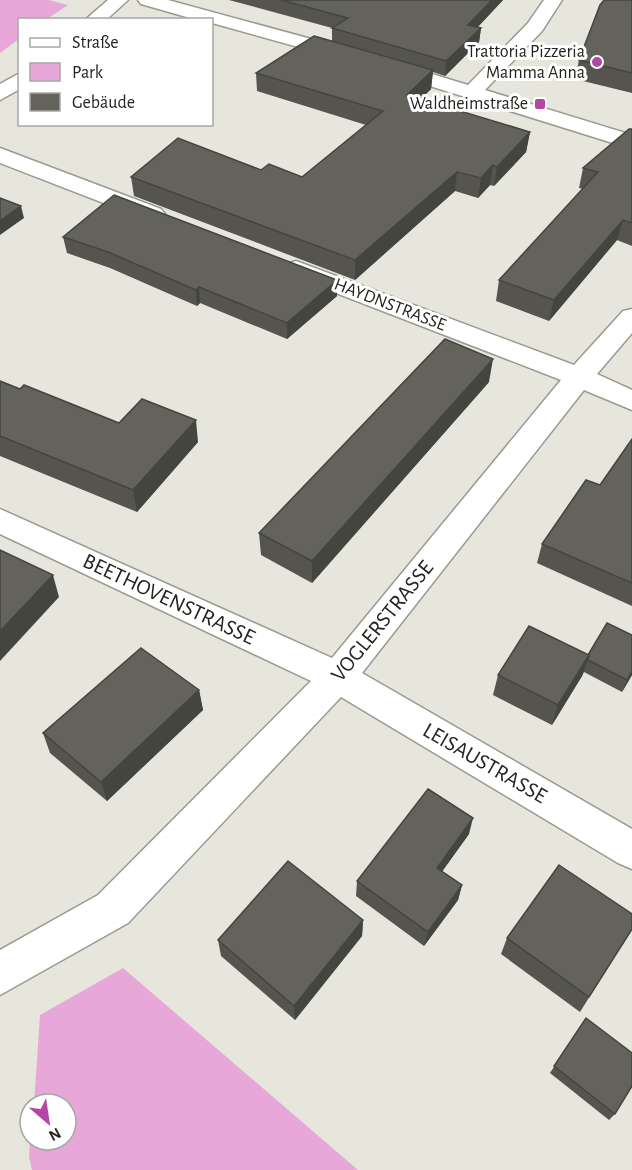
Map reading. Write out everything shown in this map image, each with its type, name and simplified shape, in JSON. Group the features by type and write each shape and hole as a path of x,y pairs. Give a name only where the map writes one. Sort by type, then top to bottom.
{"street":[{"path":"96,18 119,0"},
{"path":"147,0 213,18"},
{"path":"470,94 535,27 553,0"},
{"path":"213,18 363,59 470,94 632,142"},
{"path":"0,94 18,80"},
{"path":"0,155 178,224"},
{"name":"HAYDNSTRASSE","path":"278,262 579,377 632,401"},
{"name":"VOGLERSTRASSE","path":"0,974 113,909 338,677 579,377 632,317"},
{"name":"BEETHOVENSTRASSE","path":"0,521 338,677"},
{"name":"LEISAUSTRASSE","path":"338,677 632,850"}],"green space":[{"path":"0,0 49,0 68,5 48,18 18,18 18,40 0,53"},
{"path":"123,968 358,1170 32,1170 29,1152 78,1152 78,1092 35,1092 40,1015"}],"building":[{"path":"281,0 492,0 468,25 481,28 446,61 332,28 348,18"},
{"path":"604,0 632,0 632,73 579,60"},
{"path":"314,36 433,70 407,95 530,132 497,167 493,165 481,178 457,172 355,260 131,177 178,138 261,170 269,164 302,177 383,111 256,73"},
{"path":"629,129 632,129 632,223 623,220 554,300 499,280 598,172 583,168"},
{"path":"114,195 337,280 287,323 199,287 196,290 108,252 63,237"},
{"path":"0,198 21,206 0,221"},
{"path":"445,339 493,359 312,561 259,533"},
{"path":"0,381 20,389 24,385 119,423 142,399 196,420 133,490 0,436"},
{"path":"632,439 632,583 542,544 586,480 600,485"},
{"path":"0,550 53,575 0,631"},
{"path":"607,623 632,635 632,671 627,680 588,660 588,655"},
{"path":"529,626 589,655 558,705 498,675"},
{"path":"141,648 199,690 101,782 43,733"},
{"path":"428,789 473,818 437,868 462,885 428,932 357,881"},
{"path":"288,861 363,920 294,1006 218,940"},
{"path":"559,865 632,914 632,929 589,997 507,938"},
{"path":"586,1018 632,1053 632,1086 615,1114 554,1066"}],"place":[{"name":"Trattoria Pizzeria Mamma Anna","path":"597,62"},
{"name":"Waldheimstraße","path":"540,104"}]}
